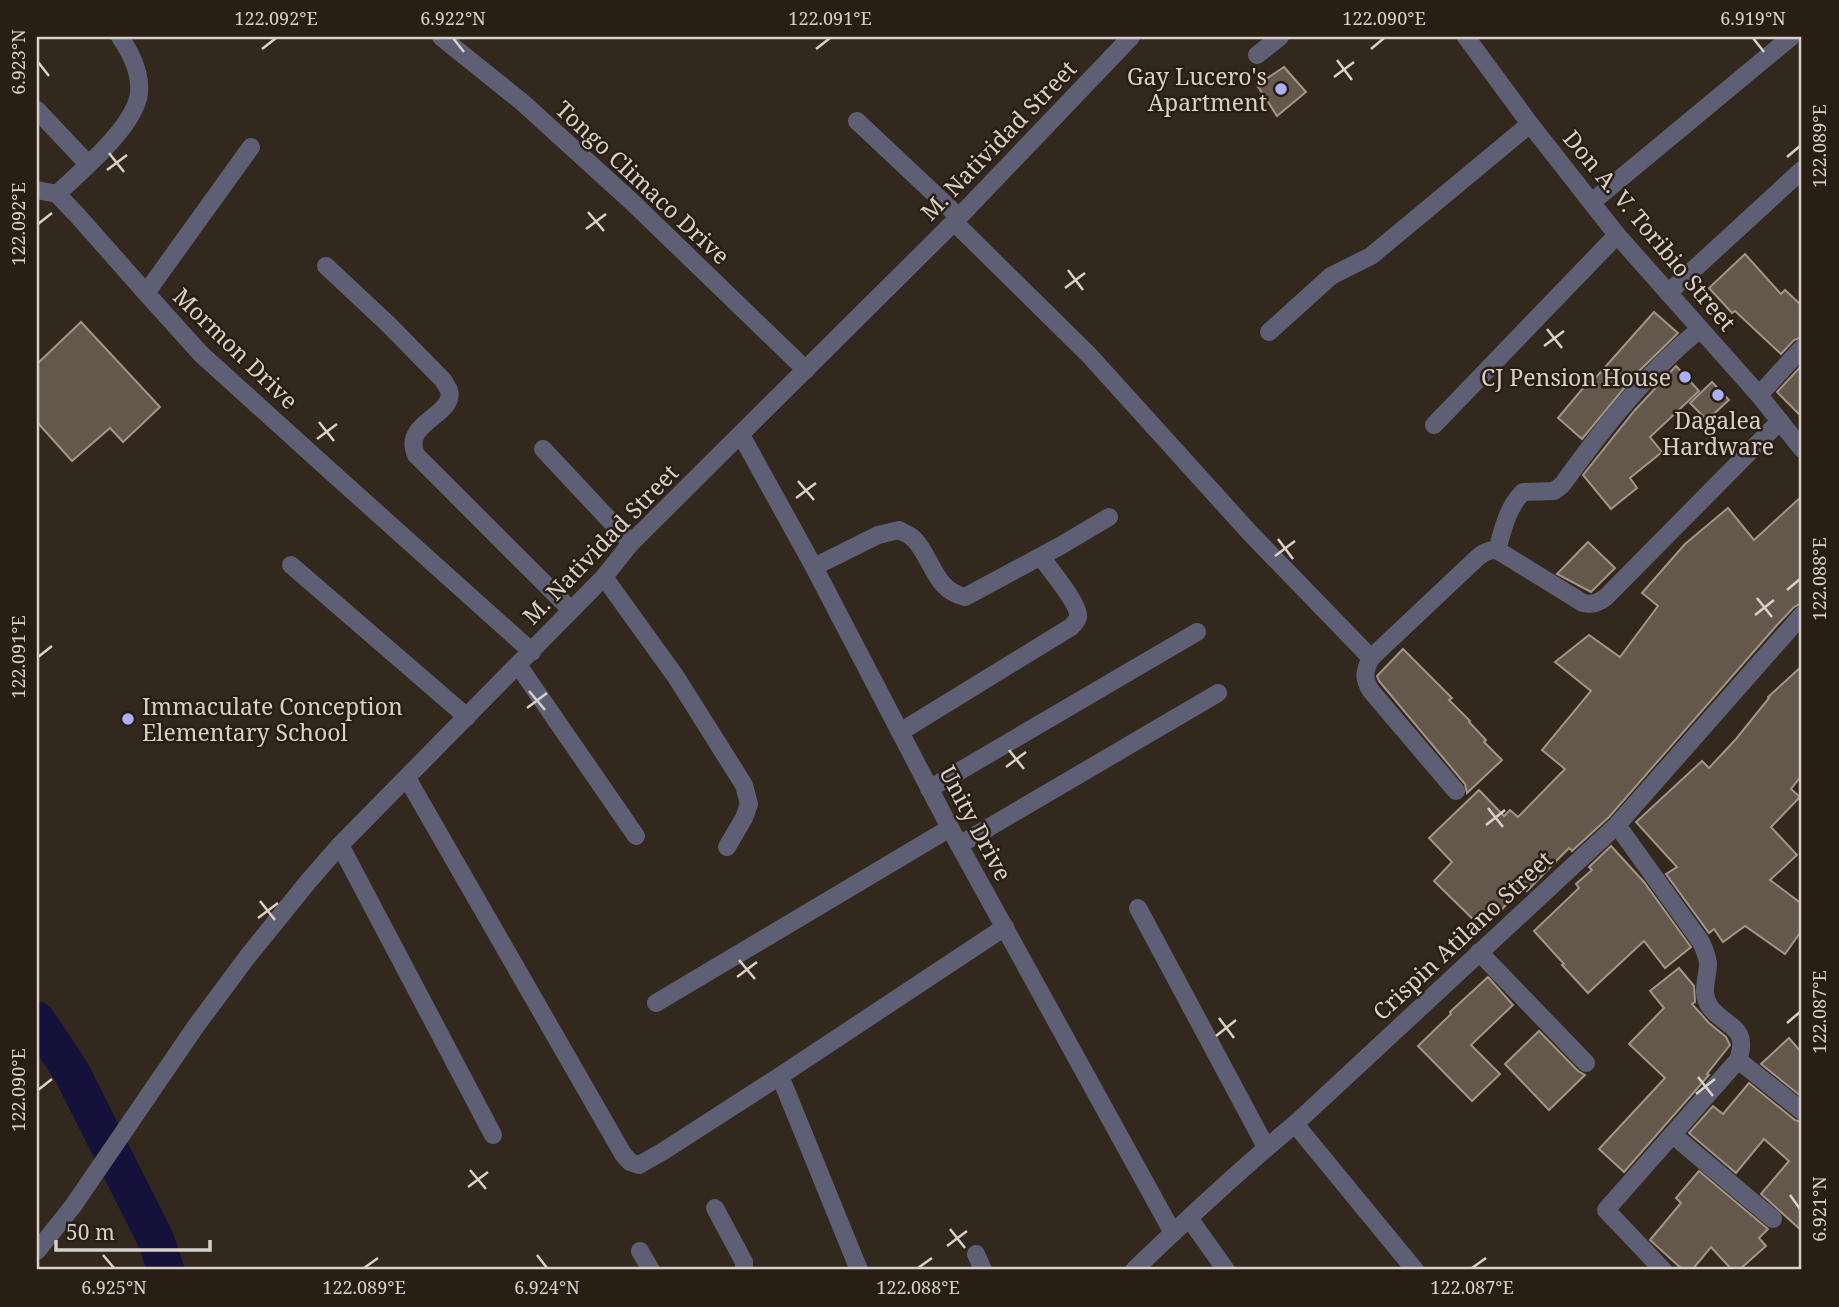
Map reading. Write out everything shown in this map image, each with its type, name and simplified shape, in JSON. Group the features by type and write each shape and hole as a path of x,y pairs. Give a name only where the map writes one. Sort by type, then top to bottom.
{"street":[{"path":"37,190 57,194 124,125 133,110 139,94 138,78 132,54 120,37"},
{"name":"Tongo Climaco Drive","path":"441,37 522,102 631,201 806,370"},
{"name":"M. Natividad Street","path":"37,1251 73,1206 196,1026 248,956 341,845 604,577 631,542 956,219 1131,37"},
{"path":"1257,55 1280,37"},
{"name":"Don A. V. Toribio Street","path":"1466,37 1530,124 1617,234 1759,395 1802,449"},
{"path":"1592,202 1791,37"},
{"path":"37,110 88,164"},
{"path":"857,121 1089,355 1250,533 1371,658"},
{"path":"1269,332 1331,276 1371,256 1530,124"},
{"path":"146,293 251,147"},
{"path":"1668,293 1802,170"},
{"name":"Mormon Drive","path":"57,194 201,354 532,652"},
{"path":"1434,425 1617,234"},
{"path":"326,266 388,324 443,380 449,390 445,405 415,434 412,441 416,455 571,610"},
{"path":"1496,550 1510,508 1522,492 1554,491 1562,485 1619,410 1665,360 1700,329"},
{"path":"1759,395 1802,348"},
{"path":"1456,791 1371,691 1365,681 1365,668 1371,658 1483,553 1496,550 1583,603 1599,603 1780,421"},
{"name":"Unity Drive","path":"741,435 814,567 929,789 1173,1233"},
{"path":"543,449 631,542"},
{"path":"814,567 878,535 899,530 912,537 948,591 965,597 1109,517"},
{"path":"900,732 1076,621 1078,616 1073,603 1041,557"},
{"path":"291,565 467,717"},
{"path":"604,577 676,677 744,785 749,804 727,847"},
{"name":"Crispin Atilano Street","path":"1134,1270 1617,825 1802,615"},
{"path":"929,789 1197,632"},
{"path":"518,665 636,836"},
{"path":"656,1003 1217,693"},
{"path":"407,778 630,1162 639,1164 662,1152 1005,927"},
{"path":"1617,825 1701,942 1707,956 1705,990 1709,1006 1739,1033 1742,1049 1738,1060 1606,1210 1663,1270"},
{"path":"341,845 493,1135"},
{"path":"1138,908 1266,1147"},
{"path":"1479,953 1586,1063"},
{"path":"1738,1060 1802,1111"},
{"path":"780,1076 859,1270"},
{"path":"1295,1124 1415,1270"},
{"path":"1672,1135 1773,1219"},
{"path":"715,1208 744,1262 744,1270"},
{"path":"1189,1219 1226,1270"},
{"path":"640,1251 651,1270"}],"building":[{"name":"Gay Lucero's Apartment","path":"1284,67 1306,92 1277,116 1257,85"},
{"path":"1745,254 1781,294 1785,290 1802,306 1802,337 1794,340 1781,354 1735,311 1732,313 1709,288"},
{"path":"1654,312 1678,333 1635,375 1582,439 1558,418"},
{"path":"81,322 160,407 123,442 110,428 72,461 37,422 37,364"},
{"path":"1802,365 1802,417 1777,392"},
{"path":"1676,366 1699,391 1650,437 1662,452 1630,478 1637,488 1611,509 1583,475 1635,410"},
{"path":"1712,382 1729,400 1707,420 1690,403"},
{"path":"1802,496 1802,603 1794,607 1777,625 1609,817 1572,851 1569,848 1527,891 1523,887 1483,929 1434,881 1452,862 1429,838 1479,790 1504,816 1510,810 1518,817 1565,769 1542,750 1591,691 1555,662 1589,635 1620,657 1658,606 1642,593 1685,544 1728,508 1754,540"},
{"path":"1588,542 1615,568 1591,592 1557,574"},
{"path":"1403,649 1452,698 1449,700 1502,760 1467,793 1465,784 1379,681 1377,676"},
{"path":"1802,666 1802,775 1791,789 1800,797 1771,827 1797,855 1770,880 1802,904 1802,930 1785,954 1745,926 1723,942 1714,929 1709,933 1666,874 1677,867 1636,822 1702,761 1709,768 1736,739 1768,697"},
{"path":"1611,846 1644,882 1691,947 1665,968 1644,941 1588,993 1534,931 1579,888 1576,884 1592,870 1589,867"},
{"path":"1679,968 1694,986 1695,1002 1692,1004 1726,1037 1730,1045 1707,1074 1709,1075 1624,1172 1599,1149 1665,1078 1629,1044 1664,1008 1650,991"},
{"path":"1488,977 1513,1005 1471,1045 1500,1074 1472,1101 1418,1046"},
{"path":"1539,1031 1585,1075 1549,1110 1505,1064"},
{"path":"1789,1038 1802,1053 1802,1097 1761,1064"},
{"path":"1749,1083 1795,1120 1802,1122 1802,1231 1761,1194 1789,1161 1764,1139 1736,1173 1689,1133 1713,1106 1723,1114"},
{"path":"1699,1171 1768,1229 1759,1238 1766,1246 1739,1270 1732,1270 1711,1247 1692,1270 1683,1270 1650,1240 1681,1203 1676,1198"}],"waterway":[{"path":"37,1020 71,1071 156,1240 166,1270"}],"place":[{"name":"Gay Lucero's Apartment","path":"1281,89"},
{"name":"CJ Pension House","path":"1685,377"},
{"name":"Dagalea Hardware","path":"1718,395"},
{"name":"Immaculate Conception Elementary School","path":"128,719"}]}
